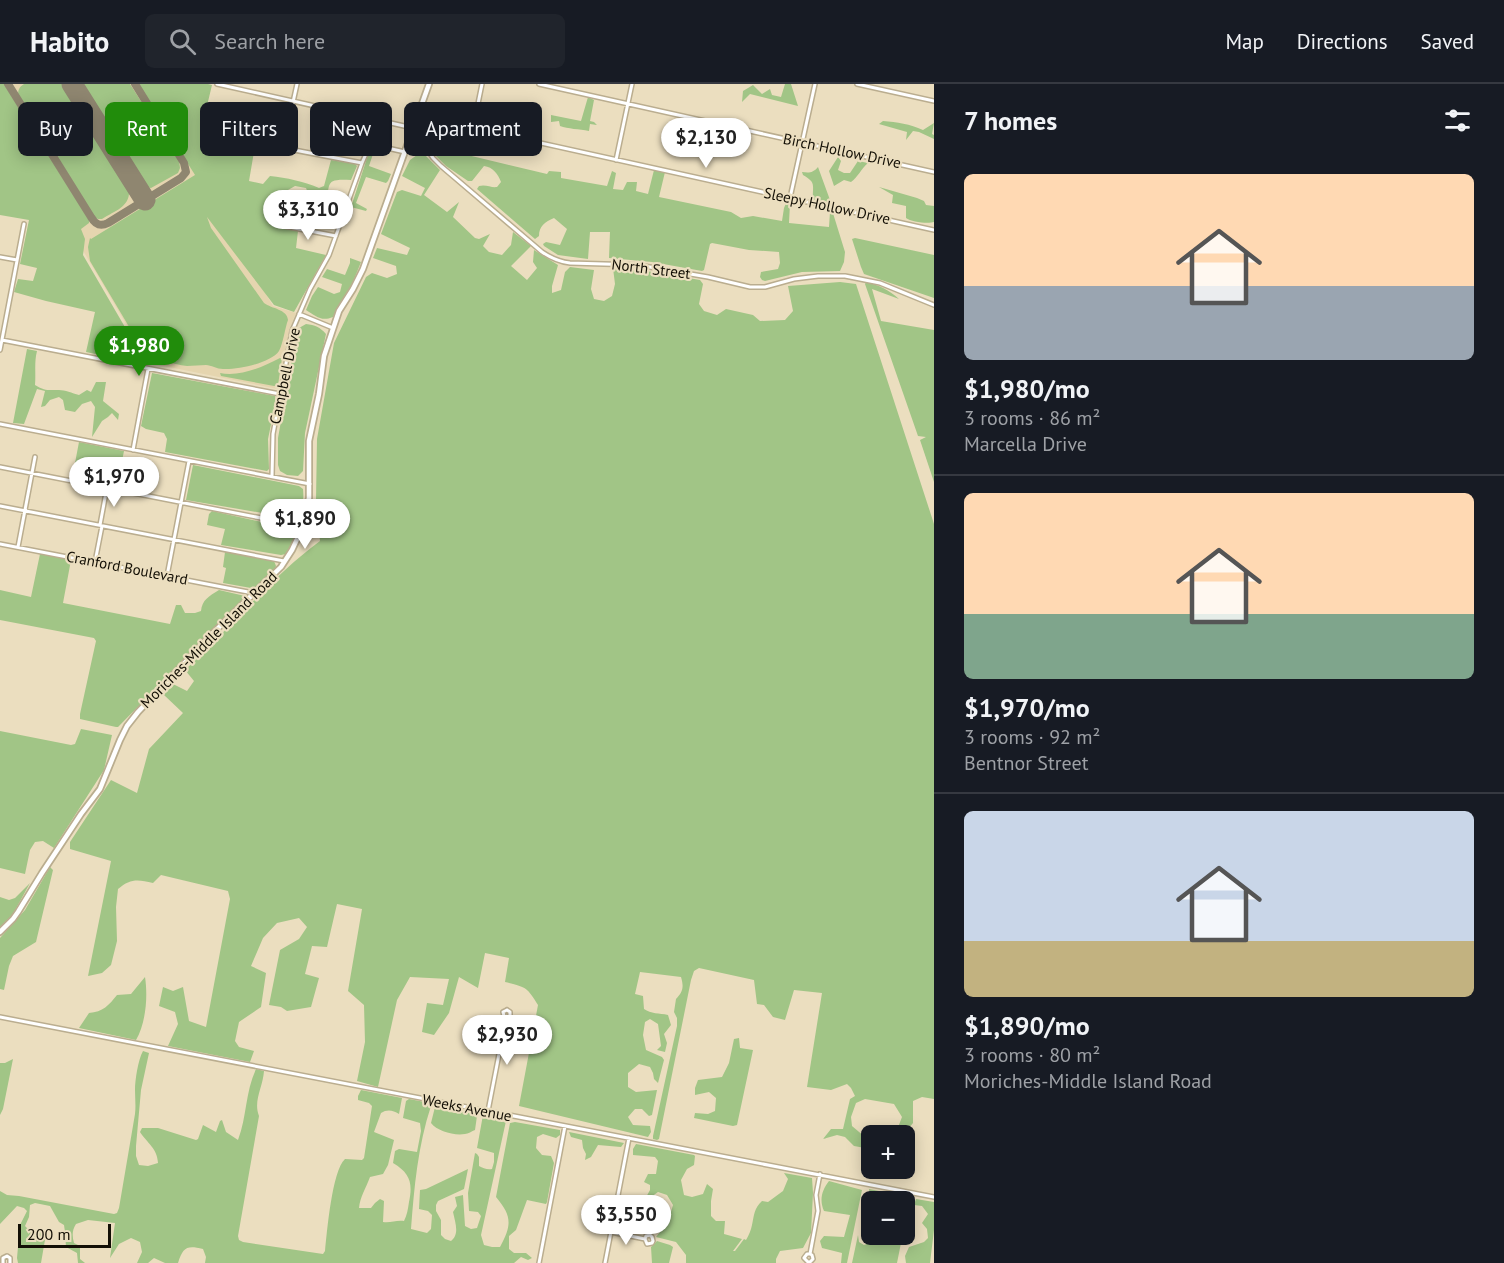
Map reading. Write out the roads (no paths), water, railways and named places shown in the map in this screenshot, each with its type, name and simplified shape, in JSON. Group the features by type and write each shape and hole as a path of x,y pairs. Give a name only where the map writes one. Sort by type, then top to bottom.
{"main road":[{"name":"Moriches-Middle Island Road","path":"422,102 429,84"},
{"name":"Moriches-Middle Island Road","path":"0,932 18,912 81,814 100,789 120,740 132,720 285,562 297,542 309,498 309,441 324,356 339,311 363,269 404,154"}],"street":[{"path":"217,84 404,126"},
{"path":"293,101 297,84"},
{"path":"478,102 482,84"},
{"name":"Birch Hollow Drive","path":"539,84 934,172"},
{"path":"616,160 632,84"},
{"path":"790,198 815,84"},
{"path":"858,84 934,101"},
{"name":"Sleepy Hollow Drive","path":"542,143 934,230"},
{"name":"Campbell Drive","path":"272,476 272,441 292,331 310,289 325,264 366,151 372,145 404,149"},
{"path":"298,151 362,163"},
{"name":"North Street","path":"432,156 542,252 560,261 638,265 750,287 818,276 845,276 880,283 934,305"},
{"path":"0,350 24,224"},
{"path":"284,226 336,236"},
{"path":"0,257 17,260"},
{"path":"299,314 333,328"},
{"path":"2,340 280,394"},
{"path":"133,450 149,368"},
{"path":"0,424 309,484"},
{"path":"18,548 35,457"},
{"path":"167,576 189,461"},
{"path":"0,467 302,526"},
{"path":"95,562 110,471"},
{"path":"0,506 285,562"},
{"name":"Cranford Boulevard","path":"0,544 248,592 253,595"},
{"name":"Weeks Avenue","path":"0,1017 934,1197"},
{"path":"488,1111 506,1018"},
{"path":"539,1263 565,1126"},
{"path":"605,1263 629,1138"},
{"path":"810,1254 818,1211 816,1196 820,1174"},
{"path":"611,1232 645,1239"},
{"path":"3,1263 2,1259 5,1256 10,1258 10,1263"}]}
